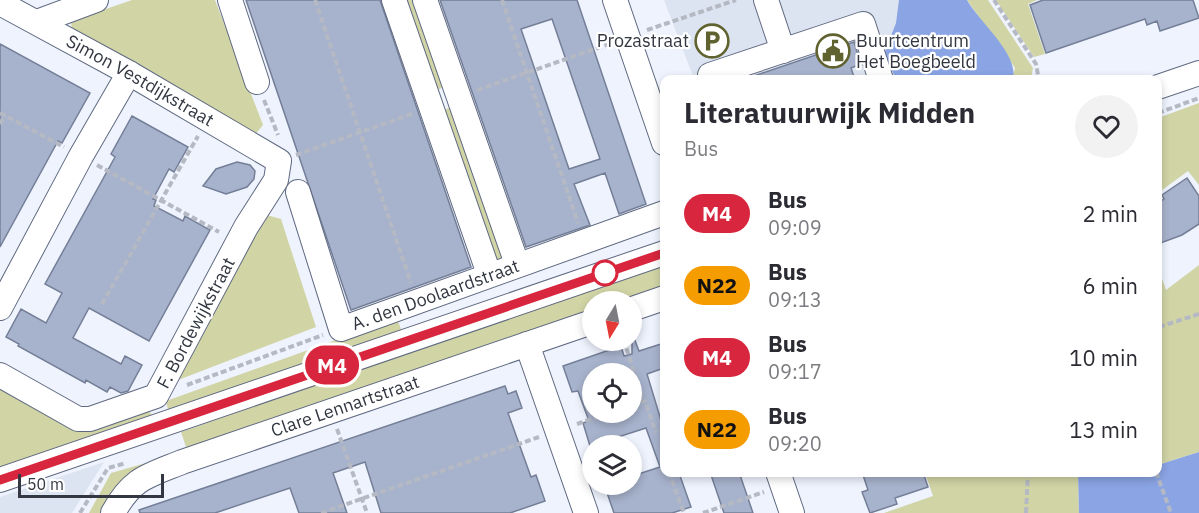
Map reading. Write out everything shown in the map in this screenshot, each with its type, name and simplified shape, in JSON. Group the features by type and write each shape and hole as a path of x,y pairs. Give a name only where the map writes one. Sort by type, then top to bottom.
{"street":[{"path":"37,22 96,0"},
{"path":"230,0 257,82"},
{"path":"394,0 489,274"},
{"path":"425,0 517,264"},
{"path":"615,0 660,131"},
{"path":"766,0 783,51"},
{"name":"Simon Vestdijkstraat","path":"0,3 129,73 279,161"},
{"path":"710,75 863,24 879,75"},
{"path":"0,308 81,156 129,73"},
{"path":"1162,86 1199,73"},
{"name":"F. Bordewijkstraat","path":"0,375 78,419 90,419 156,396 238,243 276,180 279,161"},
{"name":"A. den Doolaardstraat","path":"298,192 340,329 418,303 489,274 660,214"},
{"path":"0,480 660,254"},
{"path":"642,306 660,299"},
{"name":"Clare Lennartstraat","path":"113,513 129,487 143,478 582,325"},
{"path":"528,344 586,513"},
{"path":"780,479 792,513"}],"path":[{"path":"315,0 418,303"},
{"path":"502,0 585,241"},
{"path":"628,37 736,0"},
{"path":"994,0 1036,64 1038,75"},
{"path":"1162,112 1199,98"},
{"path":"0,112 161,198 238,243"},
{"path":"0,124 5,115"},
{"path":"102,304 199,134 189,129"},
{"path":"1162,324 1199,314"},
{"path":"627,351 643,402 645,401 656,433"},
{"path":"331,411 367,513"},
{"path":"321,513 582,422"},
{"path":"671,477 684,513"},
{"path":"1026,513 1028,477"},
{"path":"1158,477 1171,513"},
{"path":"703,513 780,479"}],"shaded area":[{"path":"664,0 924,0 932,75 692,75"},
{"path":"104,462 72,513 0,513 0,497"}],"green space":[{"path":"132,0 215,0 263,125 254,136 72,31 71,21"},
{"path":"398,0 420,0 448,86 430,92"},
{"path":"967,0 988,0 1033,68 1032,75 1013,75 1015,68"},
{"path":"996,0 1037,0 1028,4 1045,54 1034,57"},
{"path":"1199,103 1199,185 1188,171 1162,190 1162,117"},
{"path":"457,105 508,257 488,264 435,113"},
{"path":"263,214 281,219 316,327 173,382"},
{"path":"660,264 660,289 642,296 642,291 584,291"},
{"path":"1199,265 1199,452 1162,464 1162,278 1166,290"},
{"path":"582,292 582,316 188,453 181,432"},
{"path":"397,318 403,335 169,414 166,401"},
{"path":"0,385 73,425 148,409 153,417 0,470"},
{"path":"167,457 105,513 89,513 111,473"},
{"path":"926,477 1078,477 1079,513 884,513 933,496"}],"water":[{"path":"899,0 967,0 1004,49 1010,59 1013,75 894,75 884,54 896,23"},
{"path":"1199,452 1199,513 1079,513 1078,477 1162,477 1162,464"}],"building":[{"path":"246,0 380,0 471,267 351,310"},
{"path":"440,0 577,0 646,204 619,214 605,173 574,184 590,225 526,247","holes":["552,19 600,159 569,169 521,29"]},
{"path":"1043,0 1193,0 1199,18 1160,31 1157,21 1147,25 1145,19 1046,53 1030,5"},
{"path":"854,42 861,64 851,68 853,75 757,75"},
{"path":"0,44 90,93 62,143 58,141 0,247"},
{"path":"132,116 188,147 174,172 169,169 153,199 156,200 154,206 183,221 185,216 210,230 149,341 89,308 73,338 121,364 125,356 142,365 128,391 121,393 110,387 107,392 86,380 85,383 6,337 21,309 46,323 62,293 45,284 115,157 111,154"},
{"path":"237,162 250,165 255,171 254,179 247,187 226,194 203,186 216,169"},
{"path":"1187,178 1199,196 1199,224 1182,235 1162,242 1162,200 1164,199 1162,195"},
{"path":"660,344 660,369 647,374 660,417 660,467 646,428 624,435 587,435 583,423 642,423 642,363 582,363 582,402 578,391 572,392 563,366 606,351 622,351 624,356 632,354 632,351 642,351"},
{"path":"505,386 508,394 516,391 522,408 508,413 531,477 536,475 545,501 510,513 381,513 365,462 333,473 347,513 299,513 290,488 215,513 140,513 139,510"},
{"path":"660,467 660,477 680,477 691,507 672,513 614,513 608,495 642,495 642,473"},
{"path":"712,477 741,477 753,513 724,513"},
{"path":"864,477 925,477 928,487 895,498 897,504 870,513 862,492 868,490"}],"bus line":[{"name":"M4","path":"0,480 308,372 660,254"}],"place":[{"name":"Prozastraat","path":"712,41"},
{"name":"Buurtcentrum Het Boegbeeld","path":"833,51"}]}
